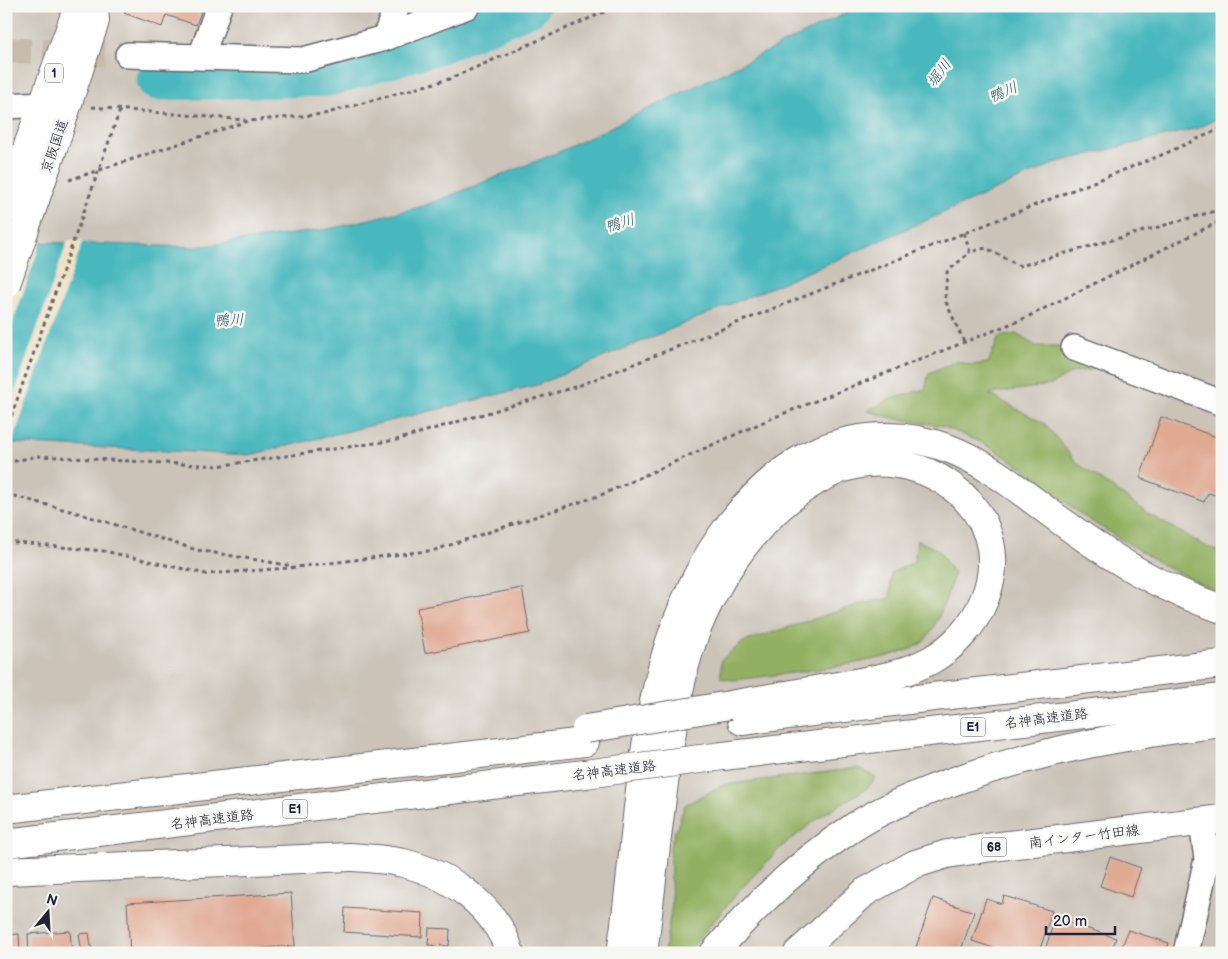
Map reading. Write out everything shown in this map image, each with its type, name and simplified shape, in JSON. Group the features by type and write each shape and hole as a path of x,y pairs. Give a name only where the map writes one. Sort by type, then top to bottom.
{"main road":[{"name":"京阪国道","path":"6,284 42,144 55,104 75,15 84,6"},
{"name":"京阪国道","path":"55,104 95,21 94,6"},
{"name":"京阪国道","path":"6,208 42,144"},
{"path":"621,953 647,745 654,700 670,638 694,581 712,550 733,520 752,497 796,462 819,450 845,441 869,437 898,436 926,441 950,449 1000,477 1116,560 1154,582 1222,609"},
{"path":"643,953 660,807 679,690 698,626 730,565 776,510 804,488 833,472 862,464 888,463 909,465 930,472 947,481 965,496 978,514 986,533 992,553 992,573 979,612 967,630 950,646 926,662 882,678 729,714"},
{"path":"6,809 356,768 729,714 933,696 1222,664"},
{"name":"名神高速道路","path":"6,844 723,756 1222,698"},
{"path":"714,953 750,912 798,868 858,824 899,802 999,765 1046,753 1113,738 1222,723"},
{"name":"南インター竹田線","path":"798,953 865,892 915,864 947,854 992,847 1212,821"},
{"path":"6,871 350,857 404,863 450,882 472,896 499,926 510,953"}],"street":[{"path":"201,57 219,6"},
{"path":"385,38 397,6"},
{"path":"128,55 303,60 385,38 467,6"},
{"path":"6,106 55,104"},
{"path":"1074,348 1222,403"},
{"path":"1186,953 1207,859 1212,821"}],"path":[{"path":"55,104 248,121 324,114 449,79 618,6"},
{"path":"6,431 120,110"},
{"path":"60,180 68,180 248,121"},
{"path":"6,463 38,456 217,466 396,440 578,386 1164,154 1222,128"},
{"path":"964,342 945,300 947,272 970,252 986,248 1020,266 1222,209"},
{"path":"6,542 104,551 206,574 298,567 435,550 591,498 770,419 1023,319 1222,220"},
{"path":"964,233 970,252"},
{"path":"6,495 74,512 197,550 298,567"}],"shaded area":[{"path":"6,6 1222,6 1222,953 6,953"}],"green space":[{"path":"1016,334 1036,346 1058,346 1072,357 1089,362 1092,370 1073,372 1051,385 989,394 1045,424 1077,463 1150,515 1207,547 1222,552 1222,588 1212,589 1163,565 1083,516 1022,467 983,443 942,426 888,417 867,411 888,400 925,389 929,373 957,361 971,365 988,363 999,337"},
{"path":"917,540 938,550 954,574 938,618 924,641 912,649 864,662 733,680 721,678 721,660 743,642 860,604 890,598 891,573 914,562"},
{"path":"859,768 876,778 867,788 821,816 780,848 740,890 687,953 664,953 672,905 670,846 685,805 722,785"}],"water":[{"path":"861,6 1222,6 1222,116 1198,128 1058,162 839,259 537,385 250,455 6,443 6,241 195,247 329,229 424,206 559,152"}],"pier":[{"path":"6,238 42,239 6,342"},
{"path":"68,240 83,241 11,446 6,446 6,417"}],"building":[{"path":"127,6 203,6 196,25 166,15 162,27 124,13"},
{"path":"1161,417 1222,439 1222,497 1208,493 1204,502 1140,478"},
{"path":"522,588 530,633 425,653 417,608"},
{"path":"1110,857 1141,868 1131,897 1100,886"},
{"path":"291,893 295,946 179,953 130,953 127,903"},
{"path":"1004,896 1052,911 1039,953 1009,953 972,941 986,899 1002,904"},
{"path":"933,898 974,912 960,953 914,953"},
{"path":"345,908 423,913 422,937 344,932"},
{"path":"1055,918 1116,938 1111,953 1044,953"},
{"path":"429,928 450,929 449,946 428,945"},
{"path":"1128,930 1169,943 1166,953 1120,953"},
{"path":"70,931 72,953 29,953 28,934"},
{"path":"89,933 92,953 82,953 79,934"},
{"path":"19,934 20,953 6,953 6,935"}],"waterway":[{"path":"157,80 329,76 443,42 529,6"}],"tunnel":[{"path":"6,50 128,55"}],"water label":[{"name":"堀川","path":"939,73"},
{"name":"鴨川","path":"1003,92"},
{"name":"鴨川","path":"620,223"},
{"name":"鴨川","path":"229,320"}]}
